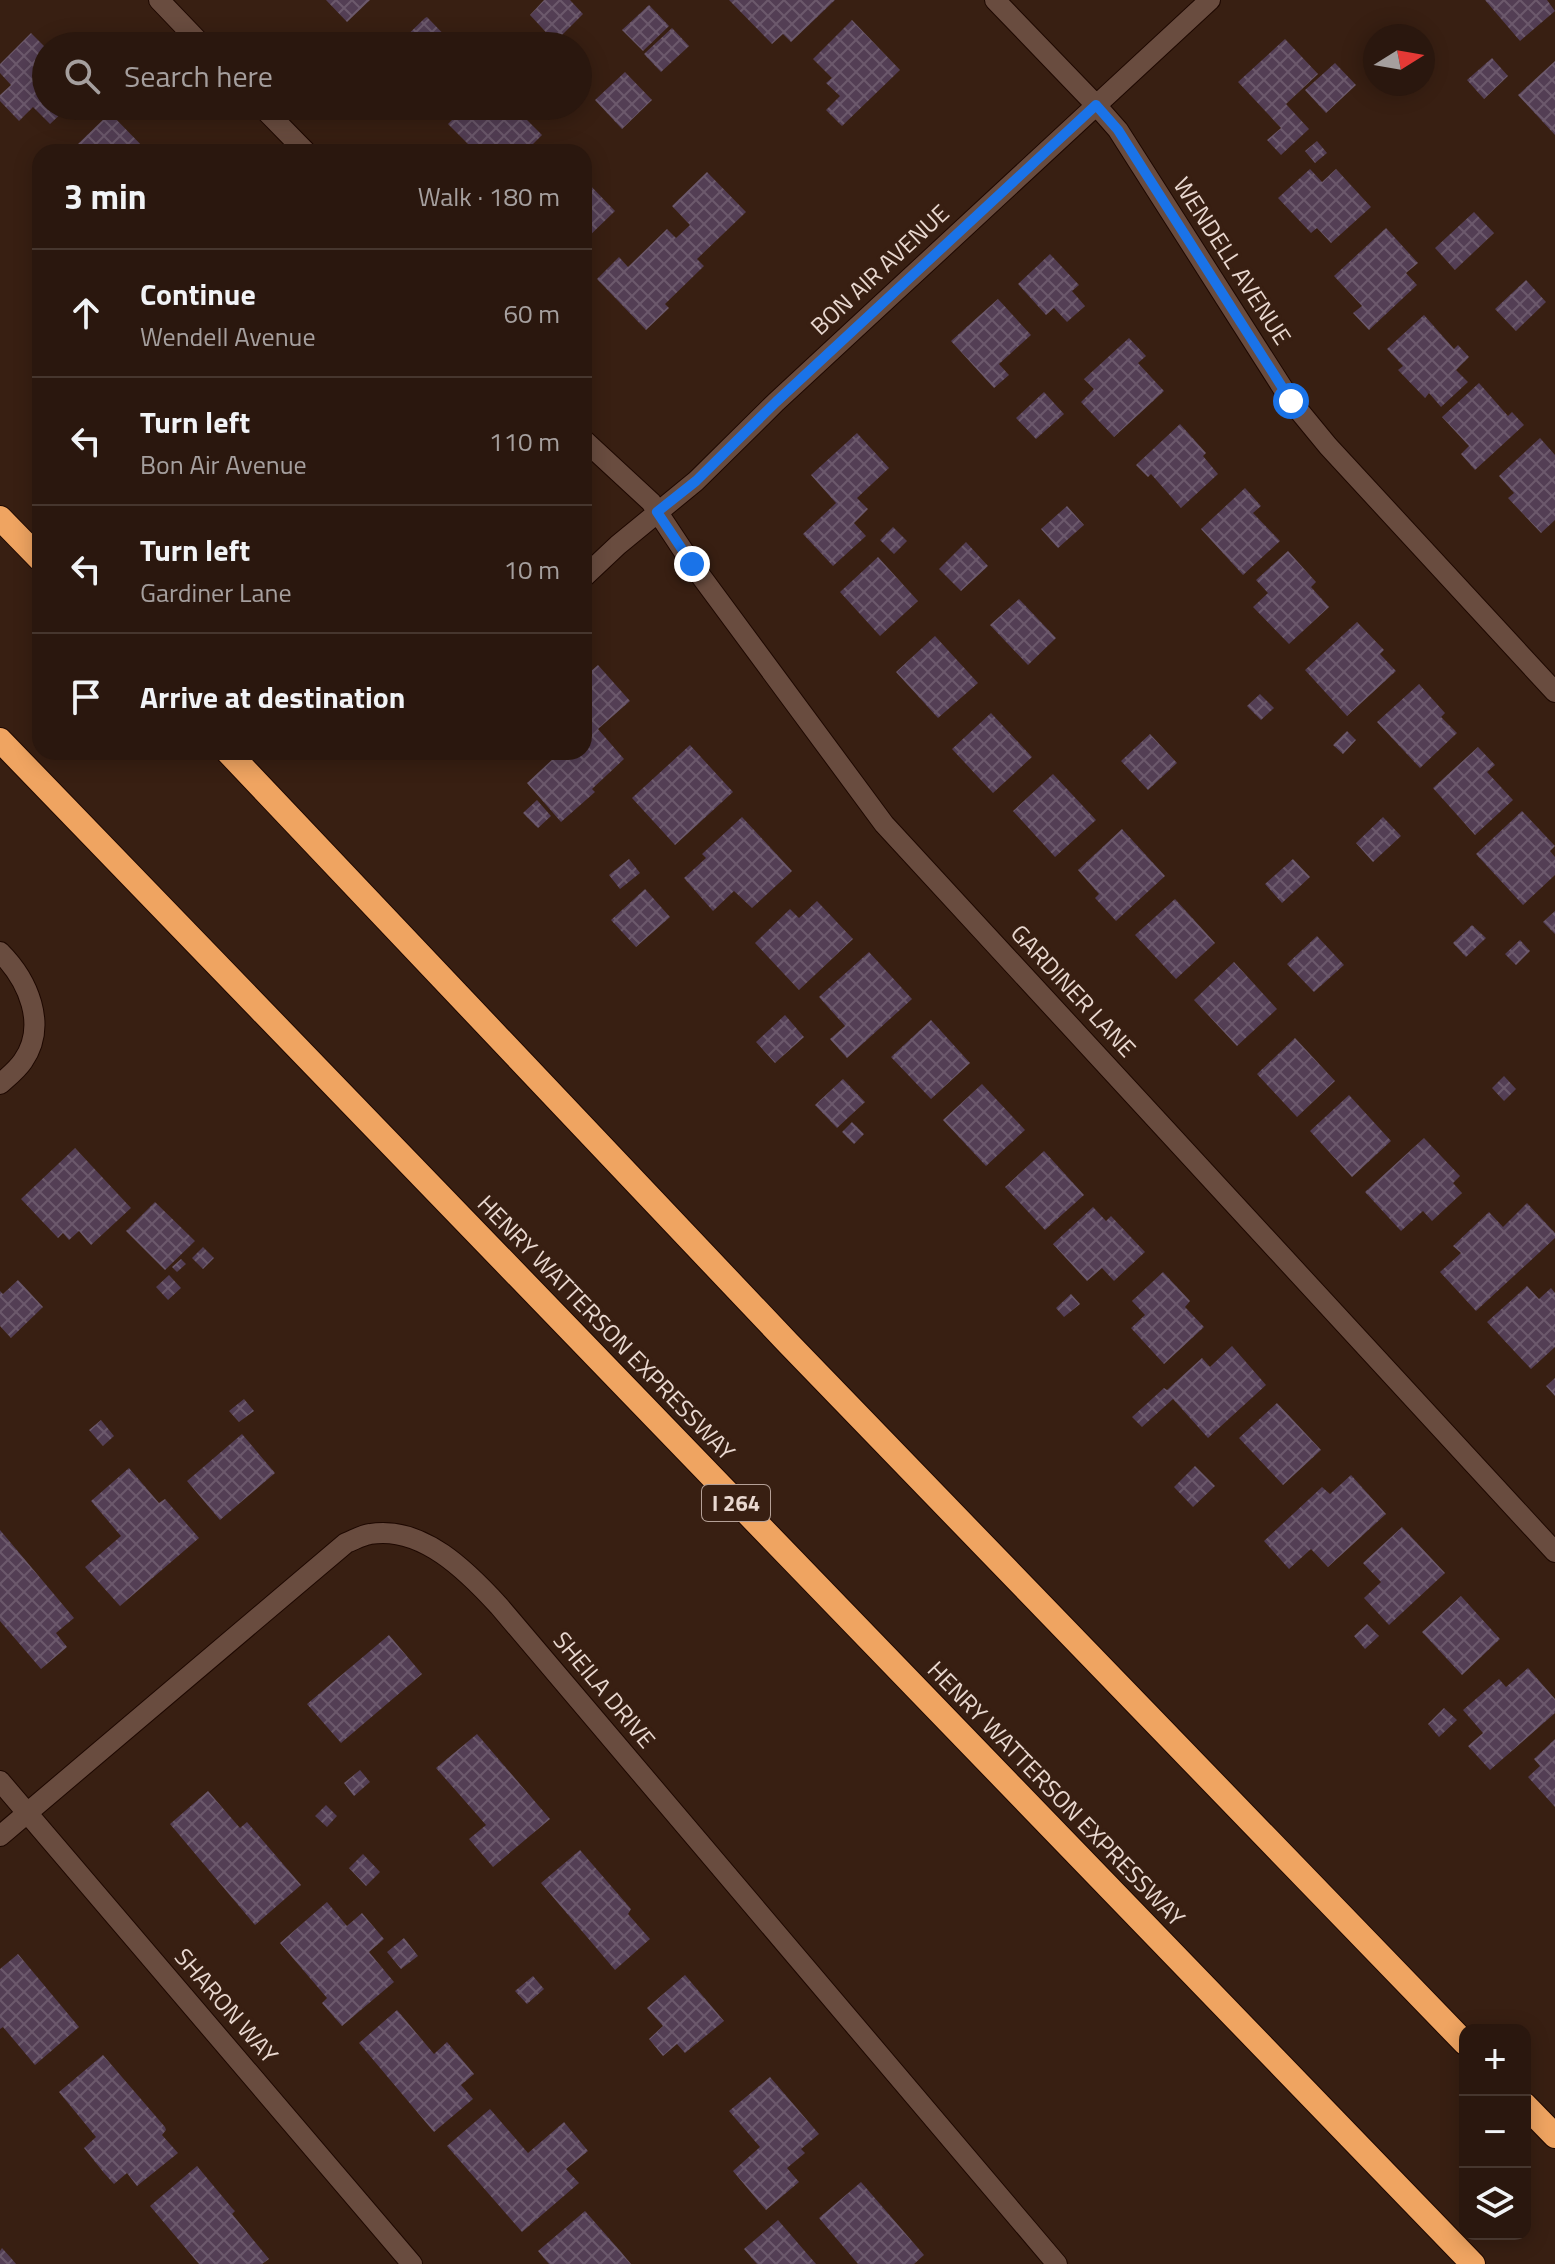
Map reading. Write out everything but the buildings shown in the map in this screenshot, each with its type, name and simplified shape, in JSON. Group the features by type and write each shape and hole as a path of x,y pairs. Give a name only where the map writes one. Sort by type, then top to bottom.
{"highway":[{"path":"0,518 32,551"},
{"name":"HENRY WATTERSON EXPRESSWAY","path":"0,740 1473,2264"},
{"path":"236,760 788,1343 1459,2037"},
{"path":"1531,2111 1555,2136"}],"street":[{"path":"159,0 190,32"},
{"name":"WENDELL AVENUE","path":"995,0 1118,130 1291,401 1328,446 1555,692"},
{"name":"BON AIR AVENUE","path":"592,570 696,481 1210,0"},
{"path":"275,120 298,144"},
{"name":"GARDINER LANE","path":"592,447 651,502 692,564 884,824 1555,1552"},
{"path":"0,952 16,968 30,995 35,1025 31,1048 21,1064 0,1084"},
{"name":"SHEILA DRIVE","path":"0,1836 346,1543 371,1534 395,1534 430,1546 463,1568 499,1606 1057,2264"},
{"name":"SHARON WAY","path":"0,1781 412,2264"}],"route":[{"path":"692,564 657,512 696,481 776,402 1096,105 1118,130 1291,401"}]}
